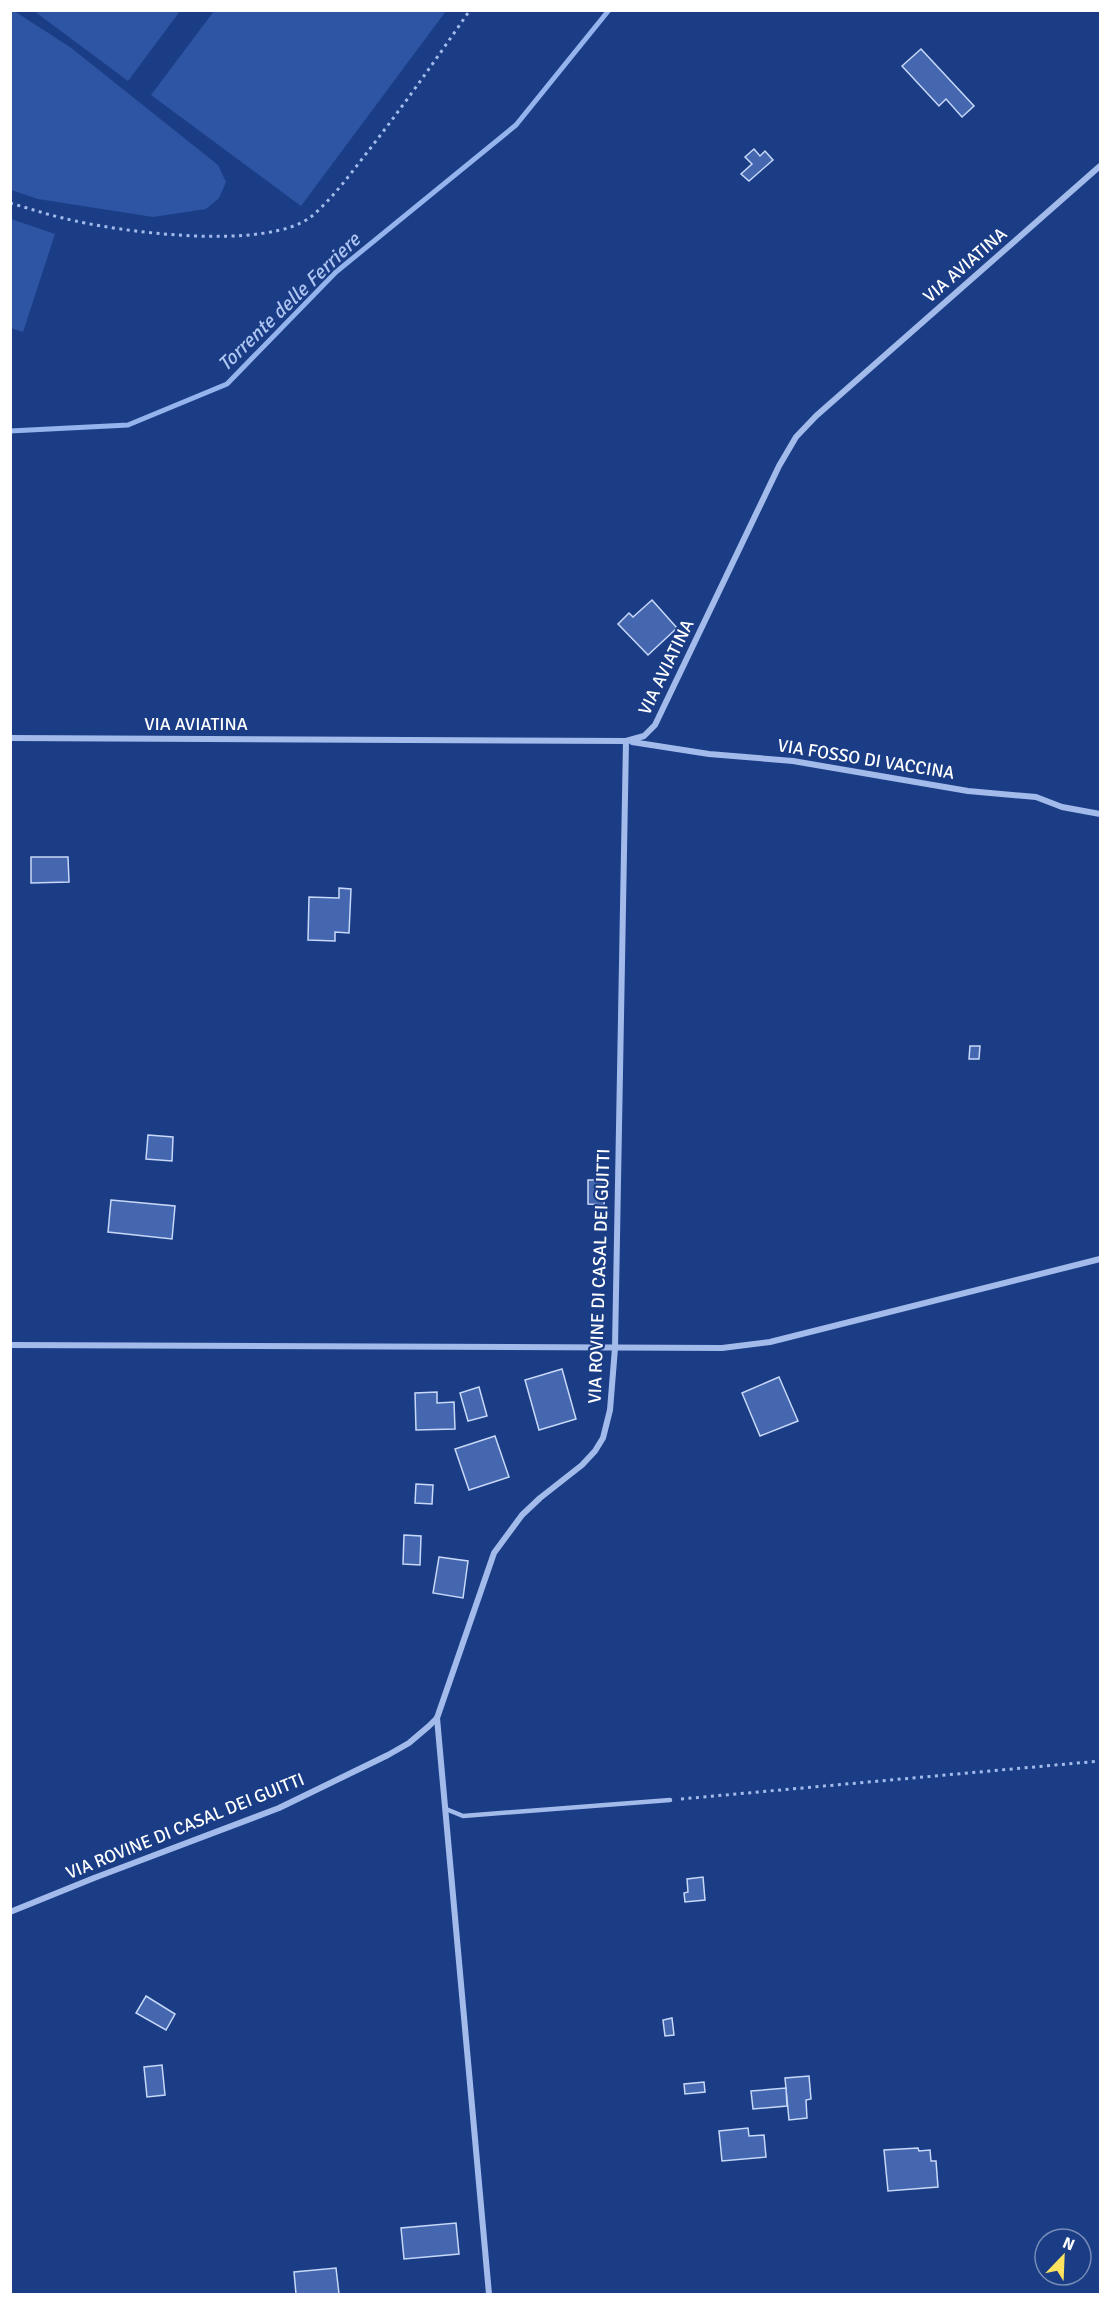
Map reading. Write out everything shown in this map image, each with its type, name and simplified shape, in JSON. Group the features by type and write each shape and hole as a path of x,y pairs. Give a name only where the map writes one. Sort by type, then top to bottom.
{"street":[{"name":"VIA AVIATINA","path":"10,738 626,741 644,736 655,724 773,476 796,438 816,416 1101,166"},
{"name":"VIA FOSSO DI VACCINA","path":"626,741 691,752 793,761 968,791 1036,797 1062,807 1101,814"},
{"name":"VIA ROVINE DI CASAL DEI GUITTI","path":"10,1912 279,1808 409,1743 437,1718 494,1553 522,1515 582,1465 603,1438 610,1410 615,1348 626,741"},
{"path":"10,1345 711,1349 770,1342 1101,1259"},
{"path":"437,1718 489,2295"}],"lane":[{"path":"446,1809 463,1816 670,1800"}],"path":[{"path":"10,203 64,219 124,230 191,235 253,235 288,228 311,217 340,188 401,109 470,10"},
{"path":"670,1800 1101,1761"}],"shaded area":[{"path":"11,11 70,47 218,165 226,182 219,198 206,209 153,217 38,199 11,190"},
{"path":"34,11 180,11 128,81"},
{"path":"214,11 446,11 301,206 151,95"},
{"path":"11,219 55,234 23,332 11,328"}],"building":[{"path":"921,49 974,106 962,117 946,99 939,106 902,66"},
{"path":"754,149 760,156 765,151 773,160 749,181 741,174 752,164 745,157"},
{"path":"652,600 677,628 648,655 618,624 629,613 633,617"},
{"path":"31,857 68,857 69,882 31,883"},
{"path":"339,888 351,889 349,933 335,932 335,941 308,940 309,897 339,898"},
{"path":"970,1046 980,1046 979,1059 969,1059"},
{"path":"148,1135 173,1137 172,1161 146,1159"},
{"path":"588,1180 605,1180 604,1205 588,1204"},
{"path":"111,1200 175,1206 172,1239 108,1232"},
{"path":"562,1369 576,1419 539,1430 525,1380"},
{"path":"779,1377 798,1421 760,1436 742,1393"},
{"path":"479,1387 487,1416 468,1421 460,1393"},
{"path":"437,1392 437,1403 454,1402 455,1429 416,1430 415,1393"},
{"path":"495,1436 509,1477 469,1490 455,1449"},
{"path":"416,1484 433,1485 432,1504 415,1503"},
{"path":"404,1535 421,1536 420,1565 403,1564"},
{"path":"439,1557 468,1561 463,1598 433,1593"},
{"path":"703,1877 705,1900 685,1902 684,1893 688,1892 687,1879"},
{"path":"146,1996 175,2014 166,2030 136,2013"},
{"path":"672,2018 674,2035 665,2036 663,2020"},
{"path":"162,2065 165,2095 147,2097 144,2067"},
{"path":"809,2076 811,2099 806,2100 807,2118 789,2120 785,2078"},
{"path":"704,2082 705,2092 685,2094 684,2084"},
{"path":"786,2088 787,2106 753,2109 751,2091"},
{"path":"748,2128 749,2136 764,2135 766,2157 722,2161 719,2131"},
{"path":"918,2148 919,2151 930,2150 931,2161 936,2161 938,2187 888,2191 884,2150"},
{"path":"456,2223 459,2254 404,2259 401,2228"},
{"path":"336,2268 339,2294 296,2294 294,2272"}],"waterway":[{"name":"Torrente delle Ferriere","path":"10,431 128,425 227,384 336,272 516,125 609,10"}]}
